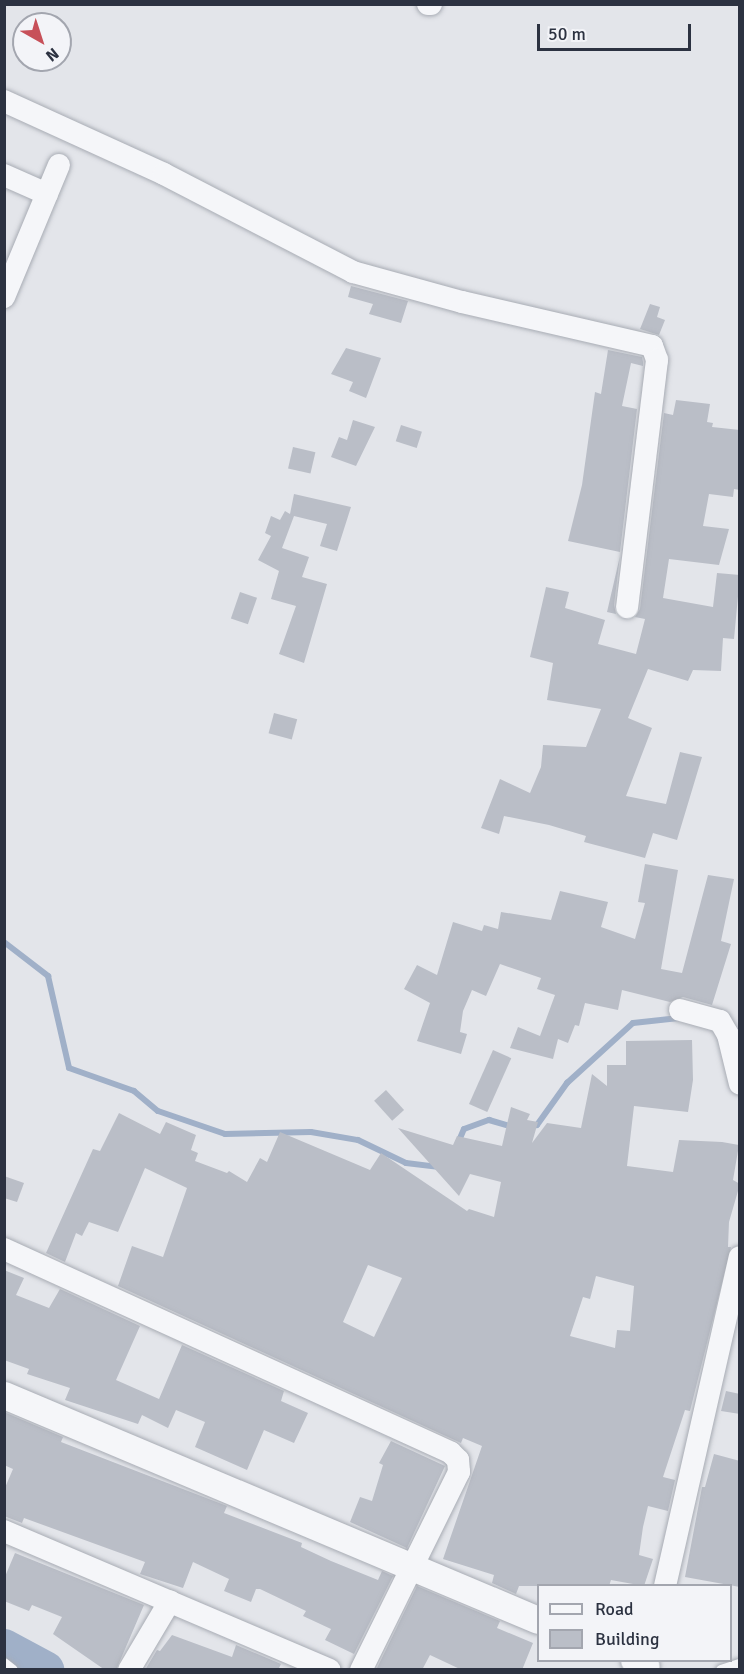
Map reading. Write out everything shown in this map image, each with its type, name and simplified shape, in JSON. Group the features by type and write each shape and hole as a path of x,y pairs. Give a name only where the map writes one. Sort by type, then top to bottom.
{"street":[{"path":"4,100 164,174 353,272 462,302 652,346 657,360 627,607"},
{"path":"5,294 59,165"},
{"path":"4,175 47,194"},
{"path":"680,1010 724,1028 740,1084"},
{"path":"4,1249 451,1453 458,1460 459,1473 361,1670"},
{"path":"665,1584 740,1257"},
{"path":"4,1395 537,1620"},
{"path":"4,1532 330,1670"},
{"path":"129,1670 170,1601"}],"lane":[{"path":"4,1663 13,1670"},
{"path":"721,1670 740,1664"}],"building":[{"path":"351,286 408,301 401,323 369,314 373,304 348,297"},
{"path":"650,304 660,307 657,317 665,320 659,335 640,329"},
{"path":"346,348 381,358 366,398 349,391 353,382 331,374"},
{"path":"608,350 642,357 643,362 643,366 631,363 622,406 637,409 620,552 568,541 582,485 595,392 601,394"},
{"path":"676,400 710,404 707,422 713,423 712,427 740,430 740,490 734,489 733,497 709,494 703,526 729,529 719,565 669,559 663,598 713,607 717,573 740,575 734,639 723,638 721,671 693,670 688,681 648,669 628,718 652,728 626,796 666,804 680,752 702,757 677,840 653,833 645,858 584,842 586,836 549,825 504,816 499,834 481,828 500,779 530,793 541,767 543,745 586,747 601,709 547,700 553,663 530,657 546,587 569,592 565,608 605,620 598,644 636,654 645,619 635,617 640,609 664,413 673,415"},
{"path":"353,420 375,427 356,466 331,457 339,437 347,440"},
{"path":"401,425 422,432 417,448 396,441"},
{"path":"293,447 315,452 310,474 288,468"},
{"path":"294,494 351,507 337,551 320,546 327,524 294,516 282,548 309,557 302,577 327,584 304,663 279,654 296,606 271,599 279,571 258,560 271,536 265,533 271,516 280,520 285,511 290,514"},
{"path":"620,556 614,605 616,614 607,612"},
{"path":"240,592 257,598 248,624 231,618"},
{"path":"274,713 297,719 292,739 269,733"},
{"path":"645,864 678,870 661,969 682,973 708,875 734,879 721,941 731,944 712,1005 683,997 670,1002 622,990 618,1010 585,1003 579,1026 575,1025 568,1043 558,1039 553,1059 510,1048 518,1027 540,1036 555,995 537,989 541,978 500,964 486,996 472,990 463,1011 460,1032 467,1034 461,1054 417,1041 430,1003 404,989 417,965 437,975 453,922 482,931 484,925 498,929 501,912 551,920 560,891 608,902 601,927 635,939 645,903 638,902"},
{"path":"692,1040 693,1080 688,1112 634,1106 627,1166 673,1172 679,1140 739,1145 733,1180 740,1184 729,1222 728,1247 731,1247 690,1411 685,1410 663,1477 675,1480 668,1511 648,1506 639,1555 653,1559 645,1584 611,1580 610,1584 537,1584 537,1586 519,1586 516,1594 492,1583 494,1575 443,1559 482,1446 463,1438 461,1443 118,1286 132,1246 163,1257 187,1188 145,1168 118,1232 89,1222 82,1236 76,1233 65,1262 46,1253 93,1149 100,1151 119,1113 160,1134 166,1122 196,1135 191,1150 198,1153 195,1161 227,1173 229,1171 247,1182 260,1158 267,1162 280,1132 370,1170 381,1153 467,1211 469,1209 494,1217 501,1182 470,1174 459,1196 398,1128 453,1145 457,1136 502,1146 511,1107 530,1114 527,1120 538,1122 532,1143 547,1123 581,1128 592,1074 607,1086 607,1065 626,1065 626,1041","holes":["368,1265 402,1278 374,1337 343,1322","596,1276 634,1286 630,1331 617,1330 615,1348 570,1336 583,1297 590,1299"]},
{"path":"493,1050 511,1058 487,1112 469,1104"},
{"path":"386,1090 404,1110 392,1121 374,1101"},
{"path":"4,1176 24,1183 17,1202 4,1198"},
{"path":"4,1270 24,1278 16,1295 49,1308 60,1289 140,1326 116,1380 159,1399 182,1345 284,1391 281,1401 308,1413 294,1443 264,1430 247,1470 195,1447 205,1422 176,1410 168,1428 142,1415 138,1424 65,1400 70,1388 27,1374 29,1369 4,1360"},
{"path":"726,1391 740,1394 740,1414 721,1411"},
{"path":"4,1412 63,1437 61,1442 227,1506 224,1513 302,1543 301,1547 331,1561 378,1580 382,1571 393,1576 354,1654 325,1640 331,1629 303,1616 306,1611 260,1589 256,1589 251,1602 224,1591 229,1579 193,1562 183,1588 140,1574 145,1562 24,1518 22,1523 4,1516 4,1490 13,1469 4,1465"},
{"path":"391,1441 445,1466 407,1548 350,1522 360,1497 372,1501 383,1465 379,1463"},
{"path":"714,1454 740,1461 740,1587 685,1577 702,1487 705,1487"},
{"path":"15,1553 144,1605 116,1670 105,1670 53,1634 62,1617 32,1605 29,1611 4,1601 4,1579"},
{"path":"417,1586 500,1621 497,1628 533,1643 522,1670 462,1670 430,1655 422,1670 376,1670"},
{"path":"172,1635 232,1657 236,1645 281,1664 278,1670 145,1670 157,1650 160,1651"}],"waterway":[{"path":"4,942 48,976 69,1068 134,1091 158,1111 225,1134 311,1132 358,1140 406,1163 440,1167"},
{"path":"530,1126 537,1125 567,1083 633,1023 679,1018"},
{"path":"458,1143 464,1129 489,1120 514,1127"},
{"path":"4,1648 45,1670"}]}
